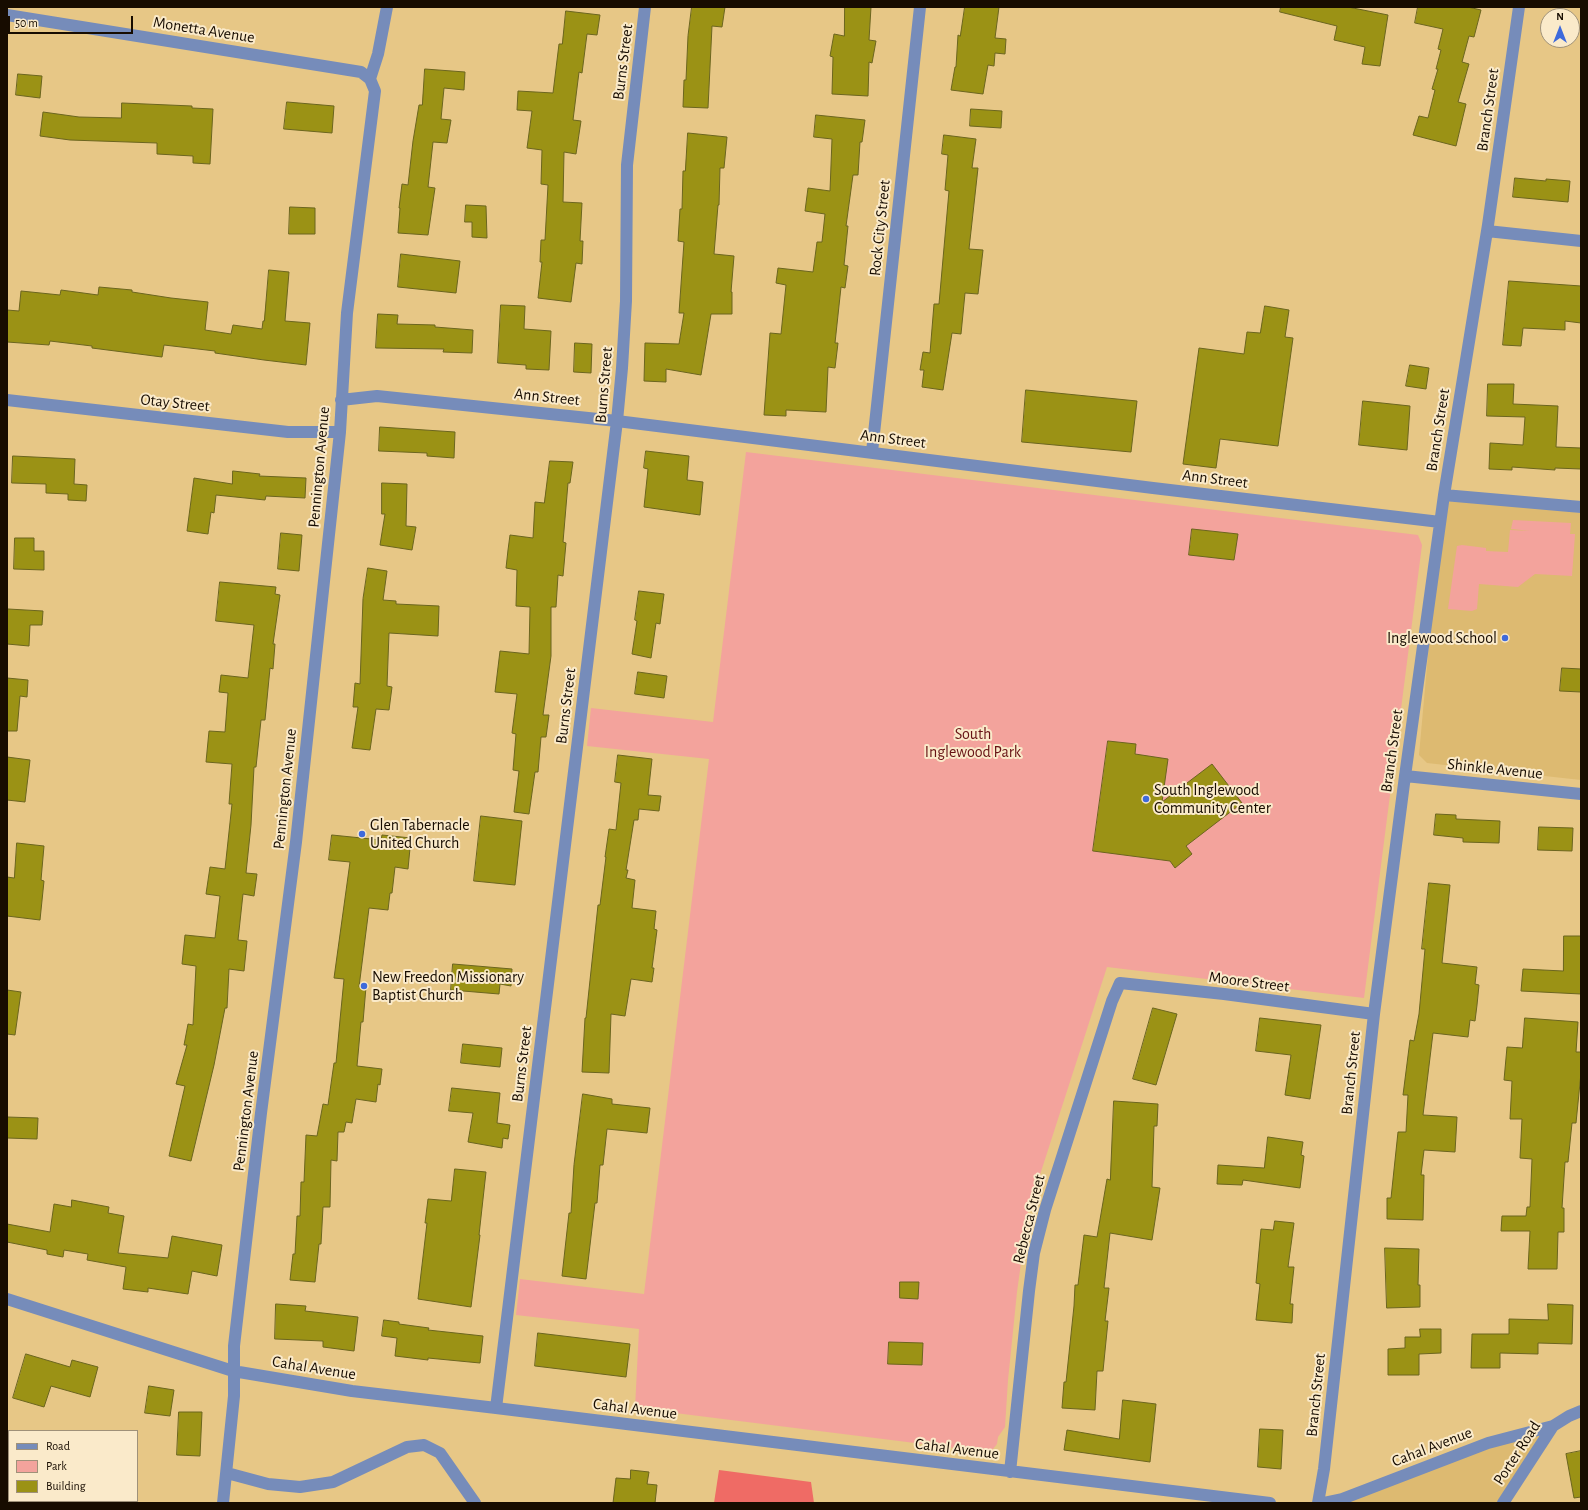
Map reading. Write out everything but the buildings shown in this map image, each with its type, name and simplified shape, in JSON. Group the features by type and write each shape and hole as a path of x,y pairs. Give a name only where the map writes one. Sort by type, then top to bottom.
{"street":[{"path":"370,79 378,54 387,7"},
{"name":"Burns Street","path":"496,1408 617,420 626,301 627,165 645,7"},
{"name":"Rock City Street","path":"872,452 920,7"},
{"name":"Branch Street","path":"1318,1503 1325,1461 1374,1014 1405,776 1444,495 1486,231 1519,7"},
{"name":"Monetta Avenue","path":"7,15 361,72 370,79"},
{"name":"Pennington Avenue","path":"223,1503 234,1396 234,1346 259,1128 296,842 340,432 347,313 375,91 370,79"},
{"path":"1486,231 1581,241"},
{"name":"Ann Street","path":"341,400 377,396 617,420 1152,488 1440,522"},
{"name":"Otay Street","path":"7,400 288,432 340,432"},
{"path":"1444,495 1581,506"},
{"name":"Shinkle Avenue","path":"1405,776 1581,794"},
{"name":"Moore Street","path":"1120,982 1374,1014"},
{"name":"Rebecca Street","path":"1010,1472 1034,1253 1045,1210 1112,1001 1120,982"},
{"name":"Cahal Avenue","path":"7,1298 233,1371 352,1391 1270,1503"},
{"name":"Porter Road","path":"1504,1503 1553,1426 1569,1416 1581,1411"},
{"name":"Cahal Avenue","path":"1324,1503 1342,1499 1488,1443 1512,1435 1553,1426"},
{"path":"227,1473 268,1484 300,1488 333,1482 407,1447 424,1445 440,1453 475,1503"}],"shaded area":[{"name":"Inglewood School","path":"1444,495 1581,513 1581,780 1427,763 1419,755 1440,522"},
{"path":"1553,1426 1503,1503 1323,1503"},
{"path":"719,1470 811,1482 814,1503 714,1503"}],"green space":[{"name":"South Inglewood Park","path":"746,452 1418,535 1422,545 1364,998 1107,967 1028,1212 1017,1292 1005,1427 998,1437 997,1444 993,1449 987,1452 635,1408 639,1329 516,1315 520,1279 644,1294 709,759 587,746 591,708 713,722"},
{"path":"1513,520 1571,523 1570,534 1575,534 1572,576 1535,574 1518,587 1479,584 1477,609 1472,611 1448,609 1457,546 1462,545 1486,548 1486,551 1508,552 1510,530 1531,531 1511,529"}],"place":[{"name":"Inglewood School","path":"1505,638"},
{"name":"South Inglewood Community Center","path":"1146,799"},
{"name":"Glen Tabernacle United Church","path":"362,834"},
{"name":"New Freedon Missionary Baptist Church","path":"364,986"}]}
